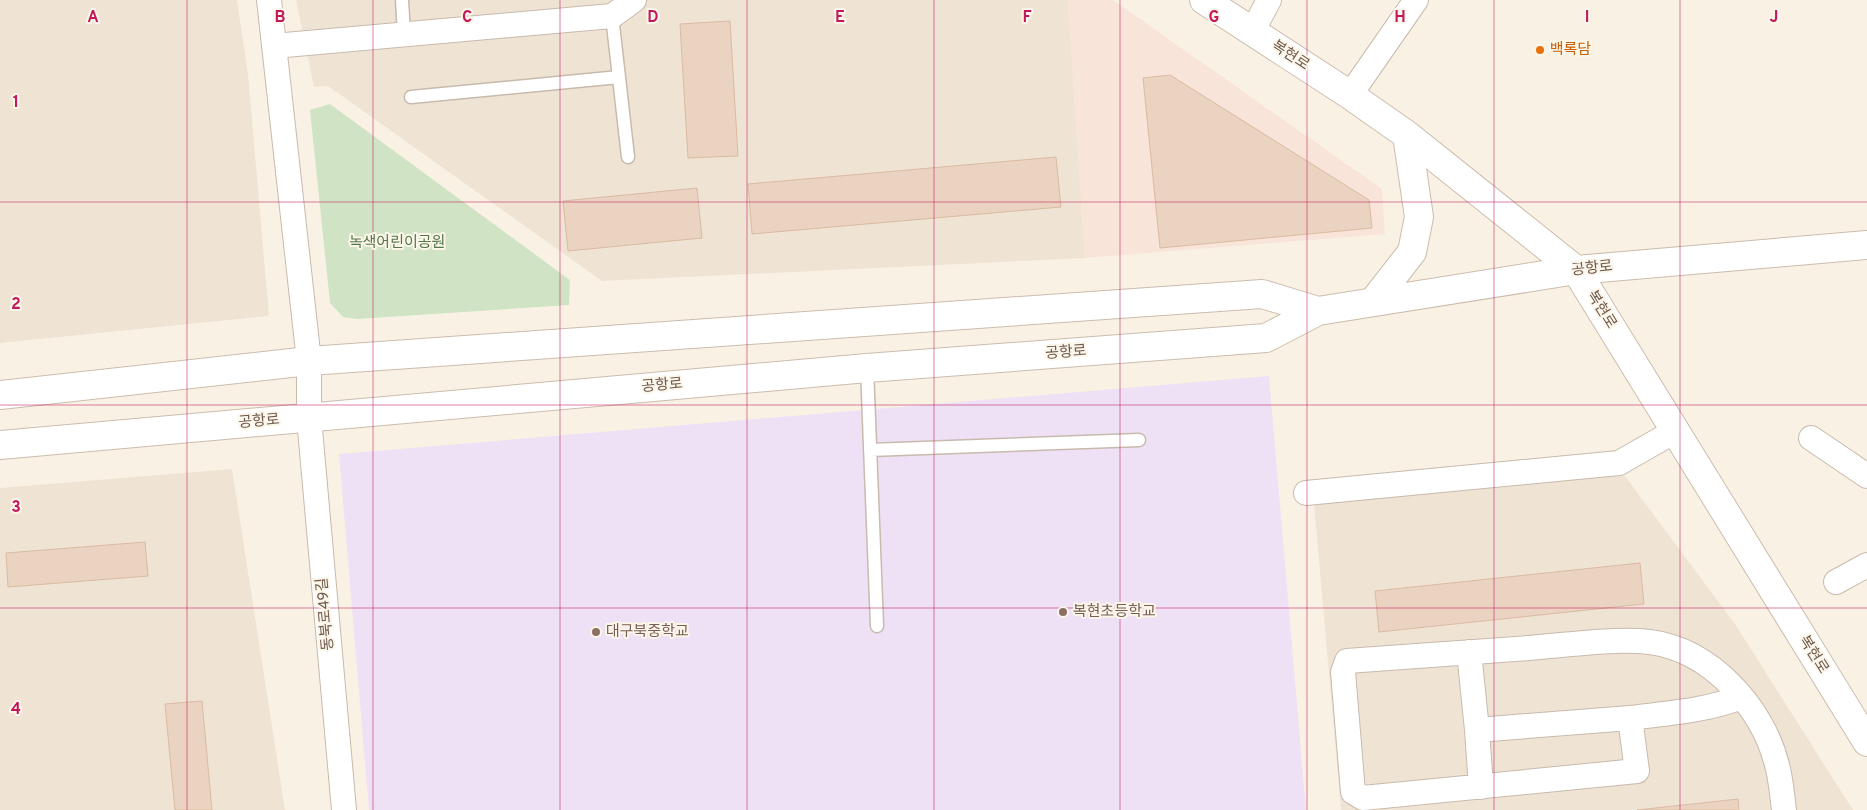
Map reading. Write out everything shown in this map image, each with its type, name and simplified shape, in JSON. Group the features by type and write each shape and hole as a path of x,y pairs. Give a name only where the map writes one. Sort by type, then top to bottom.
{"main road":[{"name":"복현로","path":"1204,0 1350,95 1407,135 1576,270 1867,742"},
{"path":"1373,302 1412,252 1414,243 1419,217 1407,135"},
{"name":"공항로","path":"0,445 867,368 1266,338 1318,311 1576,270 1867,244"},
{"name":"공항로","path":"0,395 309,361 1262,294 1318,311"}],"street":[{"name":"동북로49길","path":"269,0 309,361 309,418 344,810"},
{"path":"274,46 612,16 634,0"},
{"path":"1252,32 1269,0"},
{"path":"1350,95 1416,0"},
{"path":"1306,493 1619,462 1675,431"},
{"path":"1811,438 1867,476"},
{"path":"1836,582 1867,565"},
{"path":"1630,718 1637,771 1363,798 1353,792 1342,672 1347,662 1567,644 1652,642 1679,651 1710,666 1728,681 1757,716 1777,765 1784,810"},
{"path":"1469,652 1481,787"},
{"path":"1476,730 1630,718 1692,711 1724,704 1741,697"}],"lane":[{"path":"402,0 404,34"},
{"path":"612,16 628,157"},
{"path":"411,97 619,77"},
{"path":"867,368 877,626"},
{"path":"870,450 1139,440"}],"shaded area":[{"path":"0,0 237,0 248,74 269,316 0,343"},
{"path":"296,0 1068,0 1085,258 602,281 328,86 314,87"},
{"path":"1068,0 1113,0 1382,189 1385,234 1085,258"},
{"path":"1269,376 1306,810 369,810 339,454"},
{"path":"1619,468 1735,624 1853,810 1341,810 1314,504"},
{"path":"232,469 285,810 0,810 0,488"}],"green space":[{"name":"녹색어린이공원","path":"330,104 570,280 569,305 357,319 343,317 330,303 310,110"}],"building":[{"path":"730,21 738,156 688,158 680,24"},
{"path":"1170,75 1369,200 1372,228 1160,248 1143,78"},
{"path":"1056,157 1061,207 752,234 748,184"},
{"path":"697,188 702,238 568,251 563,201"},
{"path":"145,542 148,576 8,587 6,553"},
{"path":"1640,563 1644,604 1379,632 1375,591"},
{"path":"202,701 212,810 175,810 165,704"},
{"path":"1738,799 1739,810 1637,810"}],"place":[{"name":"백록담","path":"1540,50"},
{"name":"복현초등학교","path":"1063,612"},
{"name":"대구북중학교","path":"596,632"}]}
